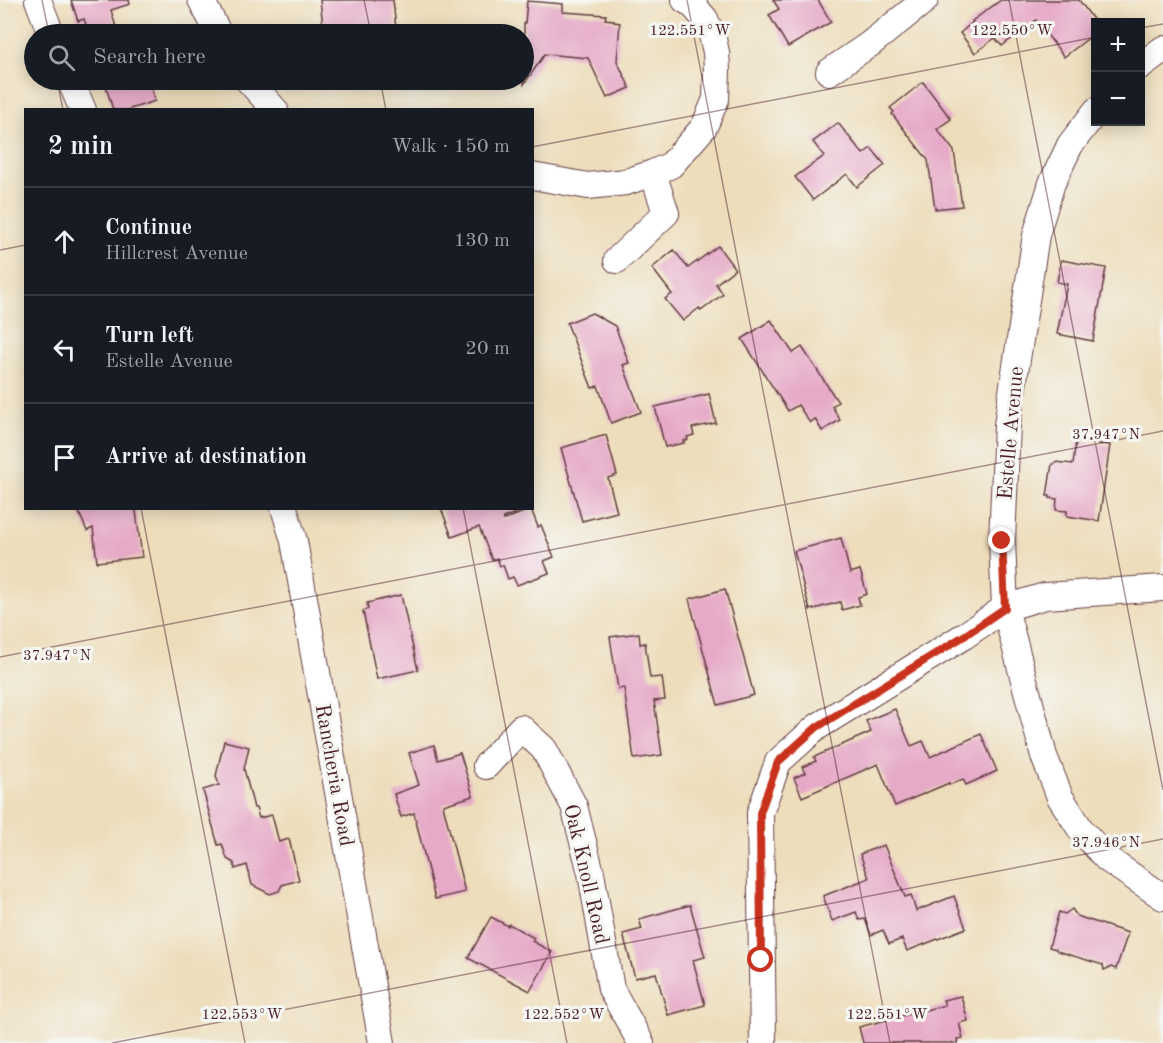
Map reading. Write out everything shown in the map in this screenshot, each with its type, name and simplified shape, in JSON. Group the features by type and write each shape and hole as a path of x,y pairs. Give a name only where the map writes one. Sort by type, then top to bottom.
{"street":[{"path":"38,0 47,24"},
{"path":"201,0 214,24"},
{"path":"534,176 588,186 626,182 671,165 704,127 716,99 716,61 712,35 705,19 692,4 685,0"},
{"path":"829,72 870,44 925,0"},
{"path":"1145,62 1163,49"},
{"path":"74,90 82,108"},
{"path":"257,90 273,108"},
{"name":"Estelle Avenue","path":"1091,116 1070,145 1052,183 1036,234 1007,425 1002,541 1005,608 1044,756 1060,797 1081,830 1107,858 1163,897"},
{"path":"617,260 666,213 653,173"},
{"name":"Rancheria Road","path":"285,510 294,541 382,1043"},
{"path":"763,1043 760,813 778,762 817,727 1005,608 1045,596 1163,588"},
{"name":"Oak Knoll Road","path":"486,766 520,729 544,749 559,775 574,806 591,873 611,989 641,1043"}],"building":[{"path":"71,0 129,0 130,4 111,10 115,24 86,24 84,19 78,21"},
{"path":"320,0 393,0 395,24 323,24"},
{"path":"773,0 818,0 831,22 788,47 769,15 779,9"},
{"path":"1001,0 1079,0 1092,18 1091,36 1064,57 1036,20 1002,46 995,38 975,53 960,33 972,21"},
{"path":"527,1 563,4 563,12 606,15 605,19 620,23 617,61 630,88 607,98 588,58 545,54 534,70 534,24 525,23"},
{"path":"923,82 951,119 937,129 954,151 962,206 935,209 928,160 892,114 894,112 890,108"},
{"path":"107,90 152,90 155,101 133,108 112,108"},
{"path":"838,123 863,154 871,148 885,165 857,187 847,174 813,200 795,177 824,156 813,142"},
{"path":"718,246 735,269 716,284 723,294 701,311 699,308 683,321 665,299 672,294 652,268 674,250 688,268"},
{"path":"1061,260 1106,268 1093,341 1057,334 1067,284 1057,282"},
{"path":"592,313 615,326 629,363 623,365 641,412 611,423 598,386 592,388 567,323"},
{"path":"771,320 793,353 802,347 838,402 832,406 840,420 822,431 815,419 810,423 798,405 788,411 742,339"},
{"path":"709,394 716,423 692,428 694,435 687,437 688,440 683,441 684,443 665,447 655,407"},
{"path":"606,435 617,475 608,478 617,512 582,521 561,448"},
{"path":"1076,441 1110,445 1099,521 1067,516 1067,511 1056,510 1057,499 1047,496 1052,464 1055,462 1073,464"},
{"path":"78,510 137,510 142,557 97,562 93,528 87,531"},
{"path":"442,510 523,510 503,518 504,520 531,510 538,527 541,525 554,557 544,561 549,573 517,585 513,577 508,579 503,565 500,566 497,558 492,560 479,527 452,537"},
{"path":"841,538 850,573 860,570 867,594 858,597 860,605 842,610 840,602 810,610 794,551"},
{"path":"725,589 754,695 718,705 689,599"},
{"path":"401,595 418,670 377,679 363,611 368,609 367,603"},
{"path":"639,633 640,644 645,643 650,678 662,677 665,700 654,701 662,755 634,759 624,688 618,689 610,637"},
{"path":"895,709 911,746 923,741 930,757 981,734 997,771 966,785 963,779 949,785 949,783 895,806 878,764 802,797 794,778 805,773 802,767 816,761 814,757 871,732 866,721"},
{"path":"224,741 249,747 244,769 254,808 259,818 272,815 279,842 289,839 299,880 282,885 279,891 270,894 252,885 247,865 235,869 234,863 227,859 222,844 218,845 203,790 219,785 216,776"},
{"path":"434,745 438,760 460,753 473,796 443,805 465,892 435,899 414,813 401,817 394,794 419,785 409,753"},
{"path":"884,845 905,897 911,895 916,911 954,896 966,928 907,951 902,939 889,944 883,930 871,935 865,919 859,920 856,912 832,921 823,896 869,878 860,854"},
{"path":"690,905 705,957 693,960 705,1005 668,1015 656,973 635,978 623,934 642,929 639,919"},
{"path":"1072,909 1077,916 1128,933 1116,969 1111,967 1104,970 1103,965 1049,947 1059,912 1065,914"},
{"path":"491,917 534,938 532,941 552,952 530,991 468,958"},
{"path":"961,996 968,1021 959,1023 963,1038 957,1039 958,1043 863,1043 859,1027 945,1005 943,1000"}],"route":[{"path":"761,960 760,813 778,762 817,727 1005,608 1002,541"}]}
